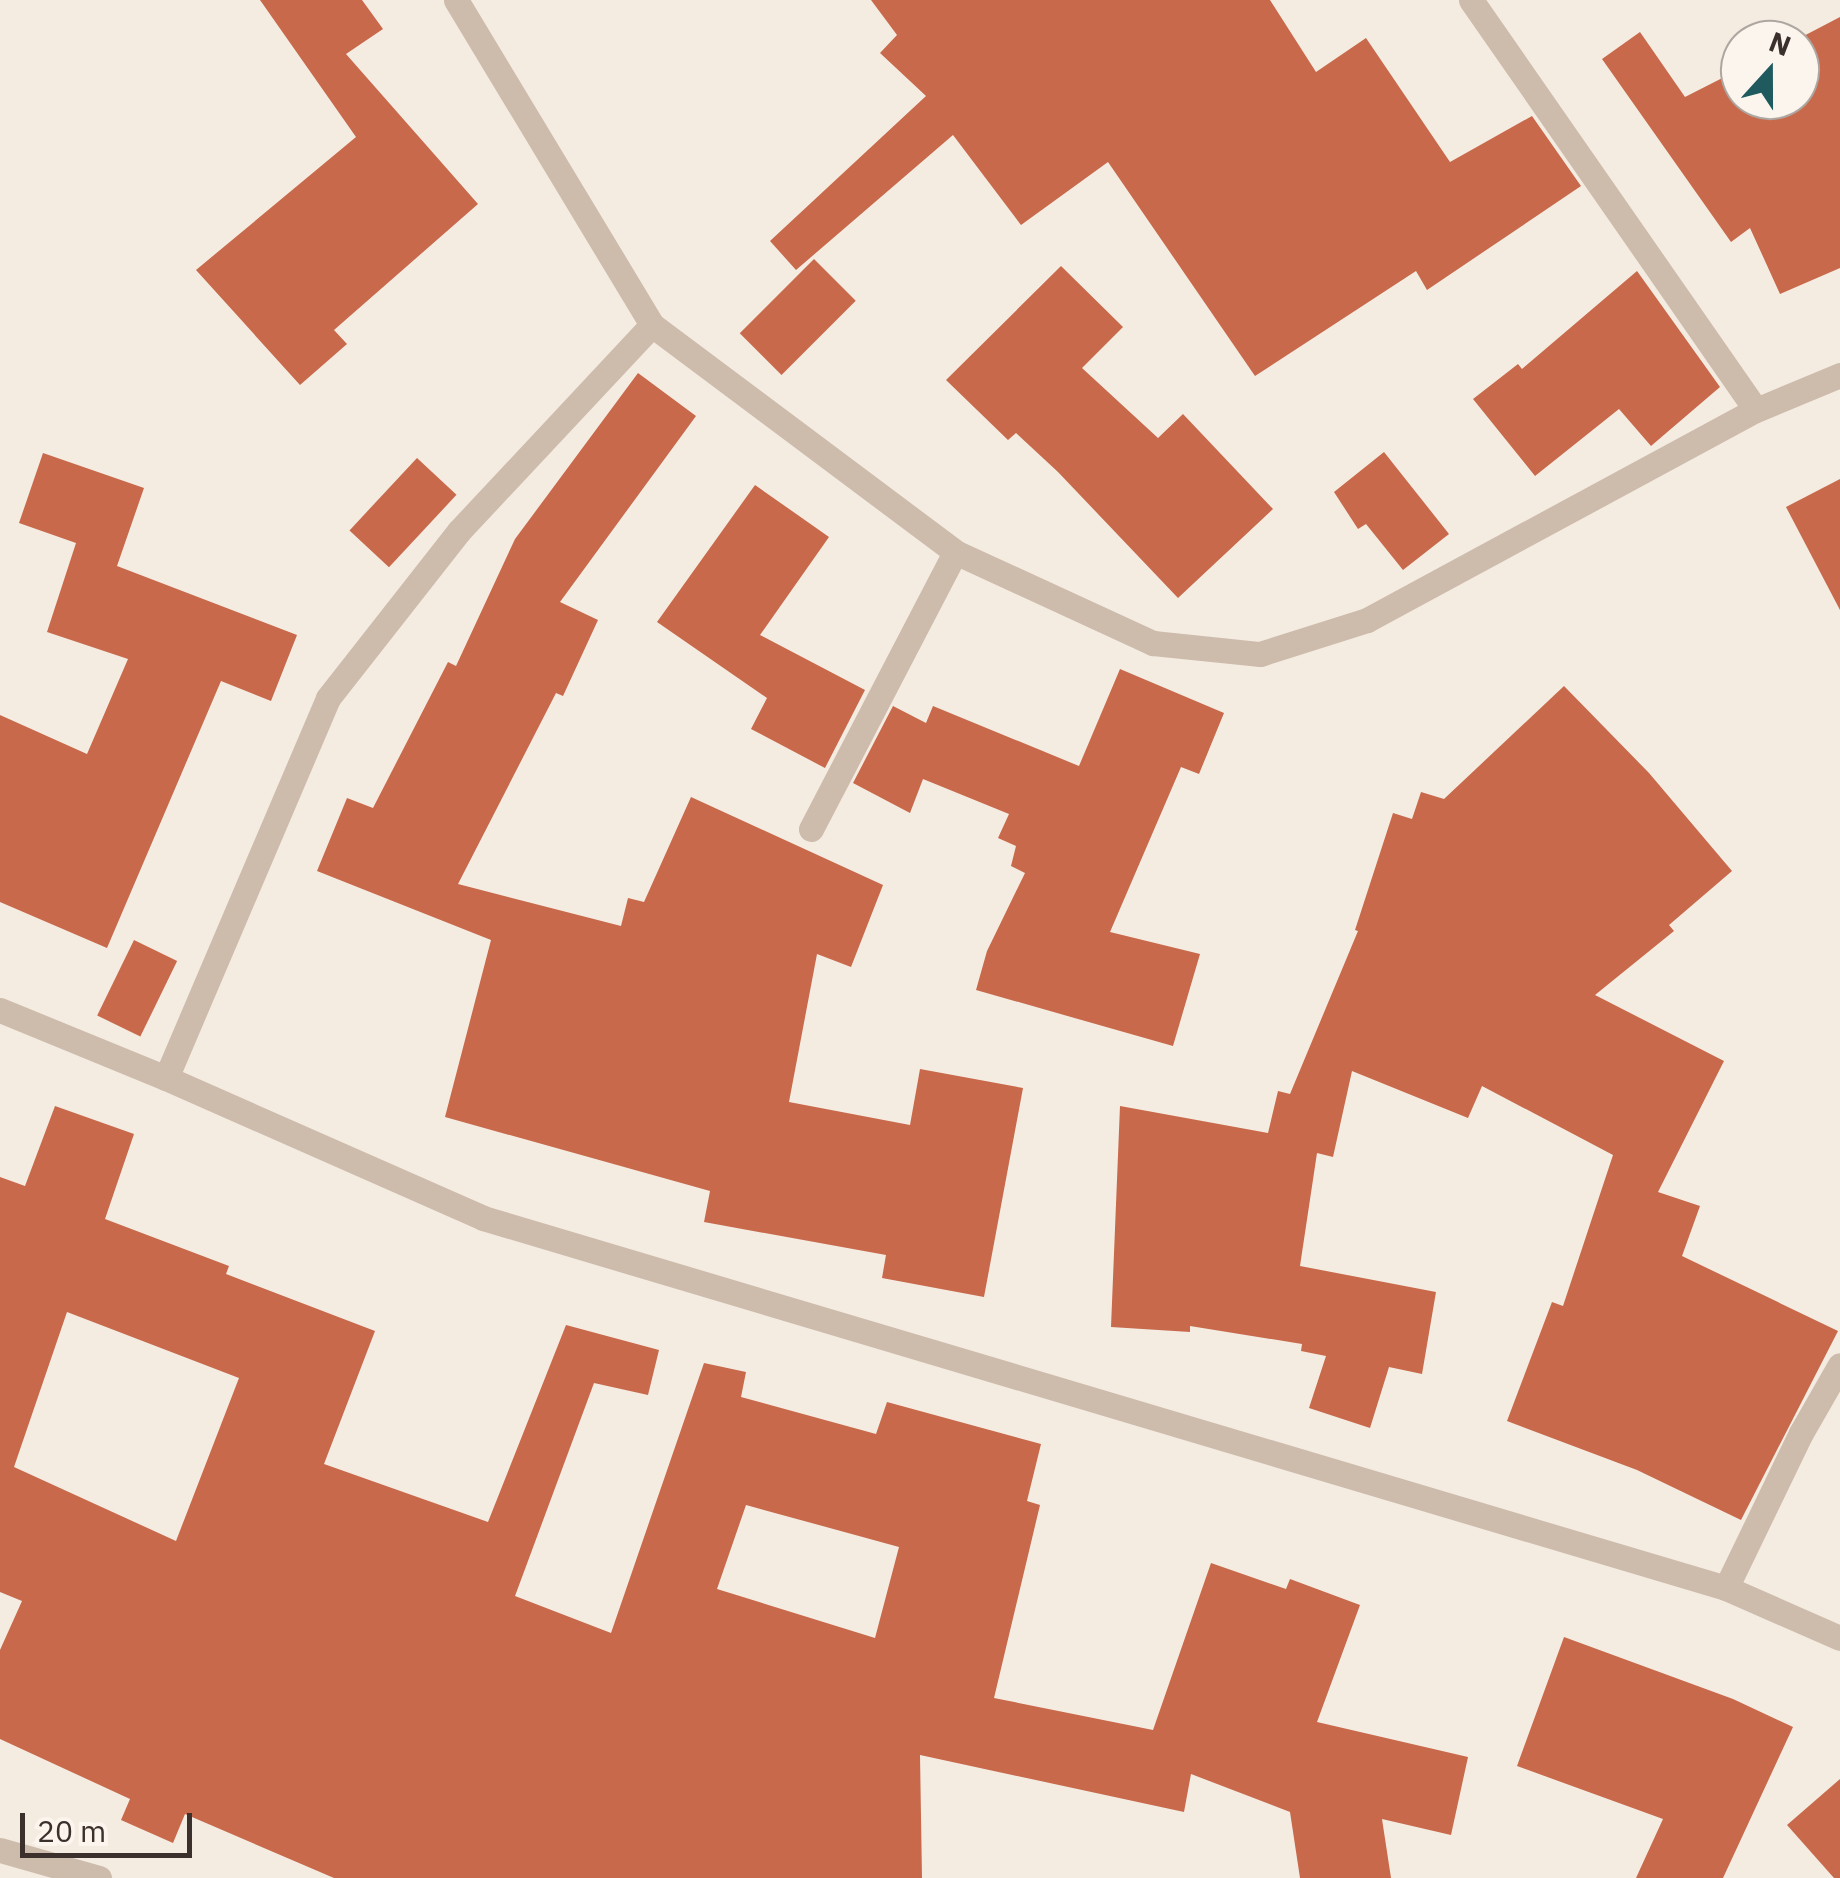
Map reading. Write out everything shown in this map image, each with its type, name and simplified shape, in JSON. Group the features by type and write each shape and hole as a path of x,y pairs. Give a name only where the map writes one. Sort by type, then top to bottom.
{"street":[{"path":"456,0 652,325 955,552 1152,643 1260,654 1367,620 1756,410 1840,375"},
{"path":"1471,0 1756,410"},
{"path":"166,1078 328,698 459,530 652,325"},
{"path":"811,829 955,552"},
{"path":"0,1010 166,1078 483,1218 1726,1588 1840,1638"},
{"path":"1726,1588 1800,1433 1840,1364"},
{"path":"0,1850 99,1878"}],"building":[{"path":"260,0 362,0 383,29 346,54 478,204 334,330 347,344 300,385 196,270 356,137"},
{"path":"871,0 1270,0 1316,72 1366,38 1450,162 1532,116 1581,186 1427,290 1416,271 1255,376 1108,162 1021,225 953,135 796,270 770,241 926,96 880,53 897,35"},
{"path":"1840,17 1840,268 1780,294 1750,228 1731,242 1602,59 1640,32 1685,97 1720,79 1720,120 1820,120 1820,27"},
{"path":"814,259 856,301 781,375 740,333"},
{"path":"1061,266 1123,327 1082,368 1158,438 1183,414 1273,509 1178,598 1058,472 1016,433 1008,440 946,380"},
{"path":"1637,271 1720,387 1651,446 1619,409 1535,476 1473,399 1518,364 1522,369"},
{"path":"638,373 696,416 560,602 598,620 563,696 556,693 458,884 621,926 628,898 644,902 691,797 883,885 851,967 817,954 789,1102 910,1125 920,1069 1023,1088 984,1297 882,1278 886,1255 704,1222 710,1191 445,1117 491,940 317,871 347,798 373,808 448,662 456,666 515,539"},
{"path":"1384,452 1449,534 1403,570 1366,524 1358,529 1334,492"},
{"path":"43,453 144,488 117,566 297,635 271,701 221,681 107,948 0,902 0,715 87,754 128,659 47,632 76,543 19,523"},
{"path":"417,458 456,495 389,567 349,530"},
{"path":"1840,479 1840,610 1786,507"},
{"path":"755,485 829,537 760,635 865,690 825,768 751,729 767,698 657,622"},
{"path":"1120,669 1224,713 1199,774 1181,767 1110,932 1200,954 1173,1046 976,990 987,951 1025,873 1011,866 1016,846 998,838 1009,814 923,779 910,813 853,783 893,706 926,723 933,706 1079,766"},
{"path":"1564,686 1649,773 1732,871 1669,925 1674,931 1595,995 1724,1061 1658,1192 1700,1206 1682,1256 1838,1331 1741,1520 1637,1470 1507,1421 1552,1302 1563,1306 1613,1155 1482,1086 1468,1118 1352,1071 1333,1157 1317,1153 1300,1266 1436,1292 1422,1374 1389,1367 1370,1428 1309,1408 1326,1356 1301,1351 1302,1344 1190,1326 1190,1332 1111,1327 1120,1106 1268,1133 1278,1091 1290,1094 1358,931 1355,930 1393,813 1412,819 1421,792 1444,799"},
{"path":"134,940 177,961 140,1037 97,1015"},
{"path":"55,1106 134,1134 105,1219 229,1266 226,1274 375,1331 324,1464 488,1522 566,1325 659,1350 648,1395 594,1383 515,1596 611,1633 704,1363 746,1372 741,1397 876,1434 887,1402 1041,1444 1027,1501 1040,1505 994,1698 1153,1730 1211,1563 1286,1589 1290,1579 1360,1605 1317,1722 1468,1757 1451,1835 1382,1819 1391,1878 1300,1878 1290,1812 1191,1774 1184,1812 920,1755 922,1878 334,1878 185,1814 173,1843 121,1820 130,1799 0,1739 0,1650 22,1601 0,1592 0,1177 25,1186","holes":["67,1312 239,1378 176,1541 14,1467","746,1505 899,1547 875,1638 717,1589"]},
{"path":"1564,1637 1733,1699 1793,1727 1723,1878 1636,1878 1663,1819 1517,1766"},
{"path":"1840,1779 1840,1878 1834,1878 1787,1825"}]}
